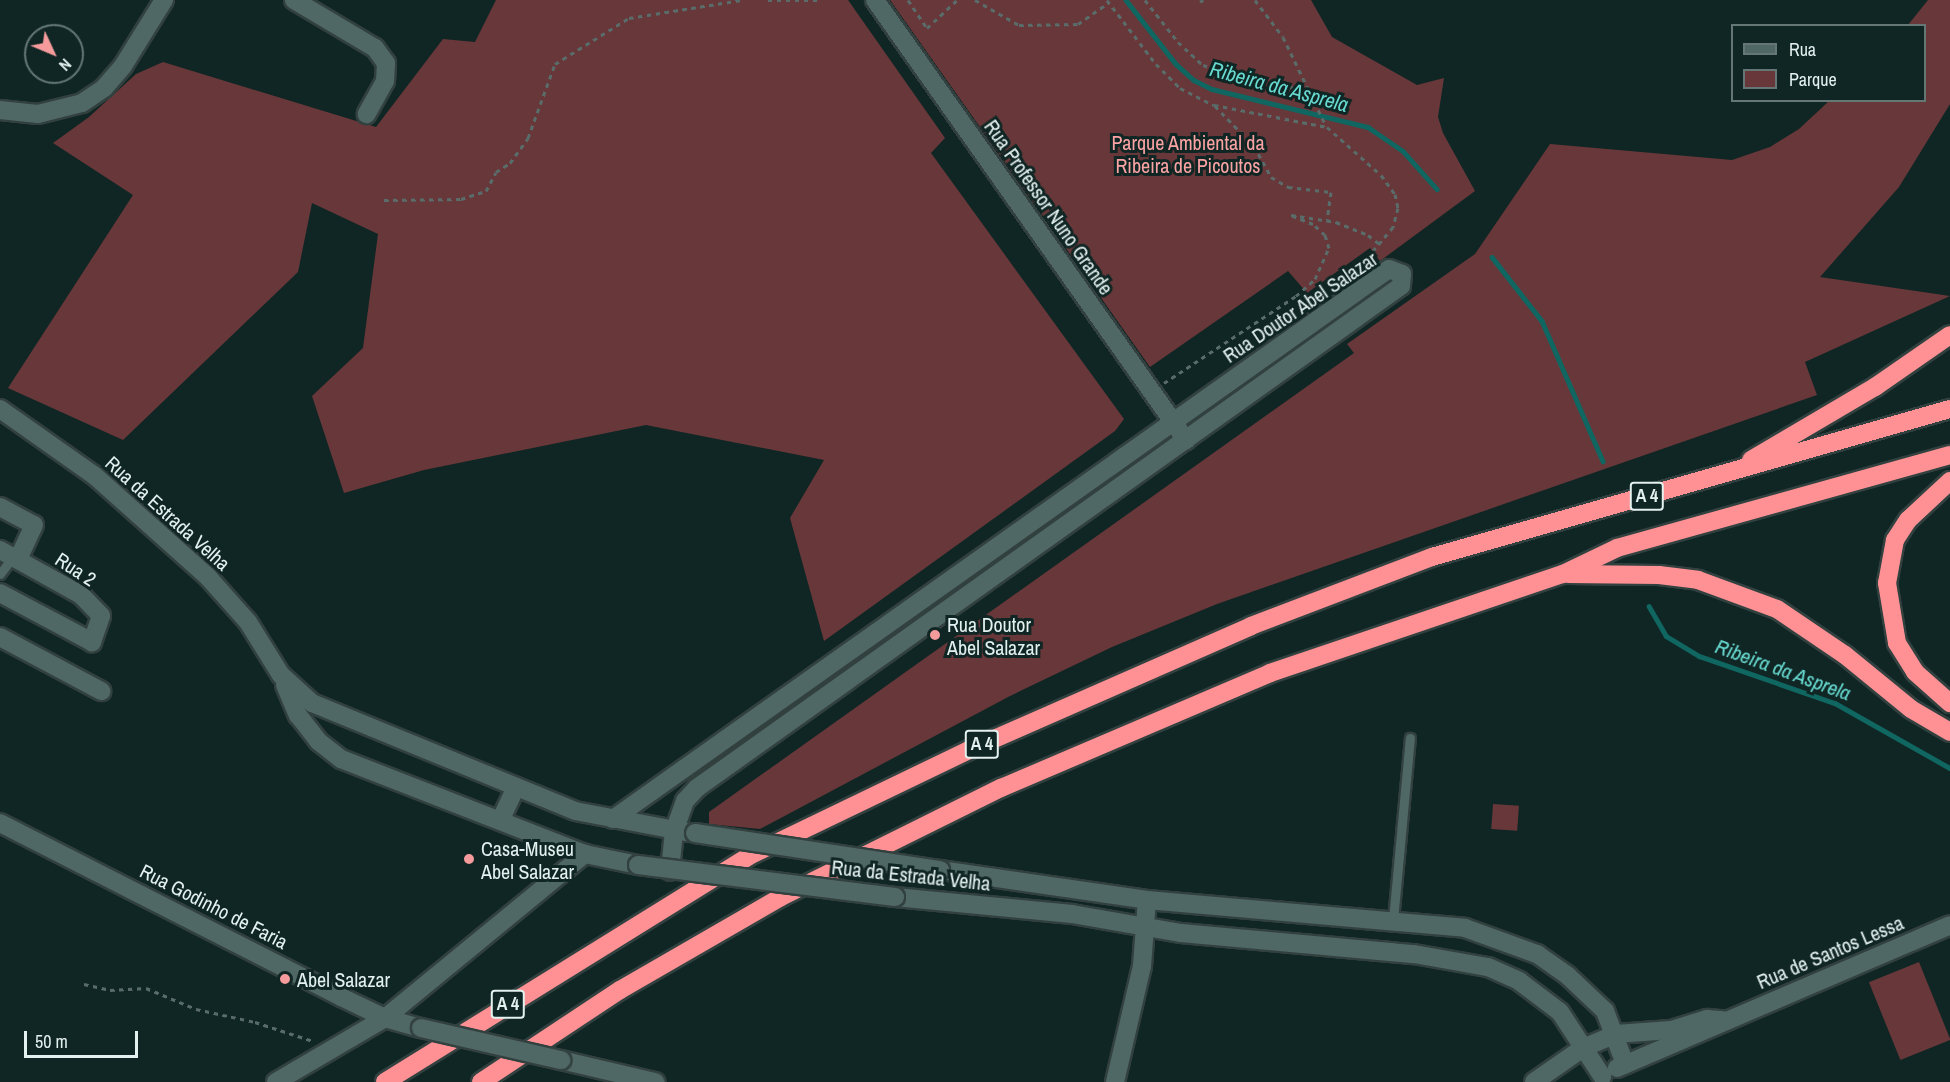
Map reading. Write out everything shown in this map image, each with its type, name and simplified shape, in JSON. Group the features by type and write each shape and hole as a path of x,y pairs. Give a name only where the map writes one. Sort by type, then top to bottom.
{"highway":[{"path":"1734,471 1875,387 1950,335"},
{"name":"A 4","path":"385,1082 749,856 969,750 1251,626 1422,561 1950,409"},
{"name":"A 4","path":"481,1082 620,990 781,897 1001,788 1270,674 1563,574 1617,548 1950,455"},
{"path":"1950,481 1908,520 1895,540 1887,583 1897,643 1915,672 1950,703"},
{"path":"1563,574 1659,575 1698,580 1777,609 1845,655 1911,709 1950,732"}],"street":[{"path":"0,110 38,114 82,103 104,88 123,66 164,0"},
{"path":"294,0 375,48 386,63 386,81 367,114"},
{"name":"Rua Professor Nuno Grande","path":"875,0 1186,440"},
{"name":"Rua Doutor Abel Salazar","path":"613,819 1389,269 1402,274 1401,286 697,788 685,801 673,838"},
{"name":"Rua da Estrada Velha","path":"0,409 95,476 208,577 248,621 281,675 298,715 318,741 341,759 501,819 585,854 638,865 895,897 1072,914 1146,928 1457,959 1519,981 1560,1012 1583,1048 1597,1079"},
{"path":"0,507 34,525 11,556"},
{"name":"Rua 2","path":"0,593 92,642 101,616 81,596 11,556"},
{"path":"0,637 101,691"},
{"name":"Rua da Estrada Velha","path":"281,675 312,703 575,810 673,838 695,833 1147,900 1465,928 1537,954 1569,976 1605,1011 1616,1034 1625,1064"},
{"path":"501,819 516,787"},
{"name":"Rua Godinho de Faria","path":"0,823 385,1018 561,1060 581,1073 655,1082"},
{"path":"670,870 673,838"},
{"path":"276,1082 385,1018 585,854"},
{"path":"1115,1082 1142,966 1147,900"},
{"path":"1378,951 1387,920"},
{"name":"Rua de Santos Lessa","path":"1597,1079 1625,1064 1950,925"},
{"name":"Rua de Santos Lessa","path":"1534,1082 1583,1048 1616,1034 1671,1030 1707,1019 1728,1021"}],"lane":[{"path":"0,574 11,556"},
{"path":"1387,920 1410,738"}],"path":[{"path":"384,201 461,199 486,191 496,172 510,163 528,138 555,64 629,18 742,0"},
{"path":"768,0 819,0"},
{"path":"908,0 927,28 957,0"},
{"path":"975,0 1019,25 1078,24 1108,1 1167,76 1180,88 1214,105 1327,127"},
{"path":"1145,0 1178,42 1203,65 1244,80 1308,90"},
{"path":"1255,0 1283,37 1323,122 1381,175 1395,194 1398,208 1393,227 1381,245 1373,251"},
{"path":"1214,105 1254,147 1271,177 1288,187 1331,192 1327,220"},
{"path":"1151,391 1315,279 1329,248 1325,235 1313,224 1291,215 1327,220 1368,235 1381,245"},
{"path":"84,984 110,990 146,988 196,1009 292,1033 314,1041 323,1053"}],"green space":[{"path":"496,0 848,0 945,138 931,153 1124,419 1115,431 824,641 790,518 824,460 646,425 424,470 344,493 312,396 363,348 378,234 312,203 298,272 123,440 8,388 133,195 53,143 89,117 136,74 163,62 376,127 443,39 475,42"},
{"name":"Parque Ambiental da Ribeira de Picoutos","path":"890,0 1311,0 1332,37 1417,85 1444,78 1438,117 1443,133 1475,191 1380,261 1370,248 1307,293 1288,271 1150,367"},
{"path":"1928,0 1950,0 1950,104 1899,187 1820,277 1950,296 1805,362 1817,395 1217,604 1112,647 1010,696 760,829 709,824 709,812 1354,353 1347,344 1475,254 1550,144 1732,160 1770,147 1799,129 1828,102 1926,102 1926,24 1909,24"},
{"path":"1493,804 1519,806 1517,831 1491,829"},
{"path":"1919,962 1950,1040 1900,1060 1869,982"}],"waterway":[{"name":"Ribeira da Asprela","path":"1126,0 1176,64 1194,80 1212,89 1368,127 1403,151 1437,189"},
{"name":"Ribeira da Asprela","path":"1492,257 1542,321 1603,461"},
{"name":"Ribeira da Asprela","path":"1649,606 1666,636 1699,656 1835,703 1950,768"}],"place":[{"name":"Rua Doutor Abel Salazar","path":"935,635"},
{"name":"Casa-Museu Abel Salazar","path":"469,859"},
{"name":"Abel Salazar","path":"285,979"}]}
